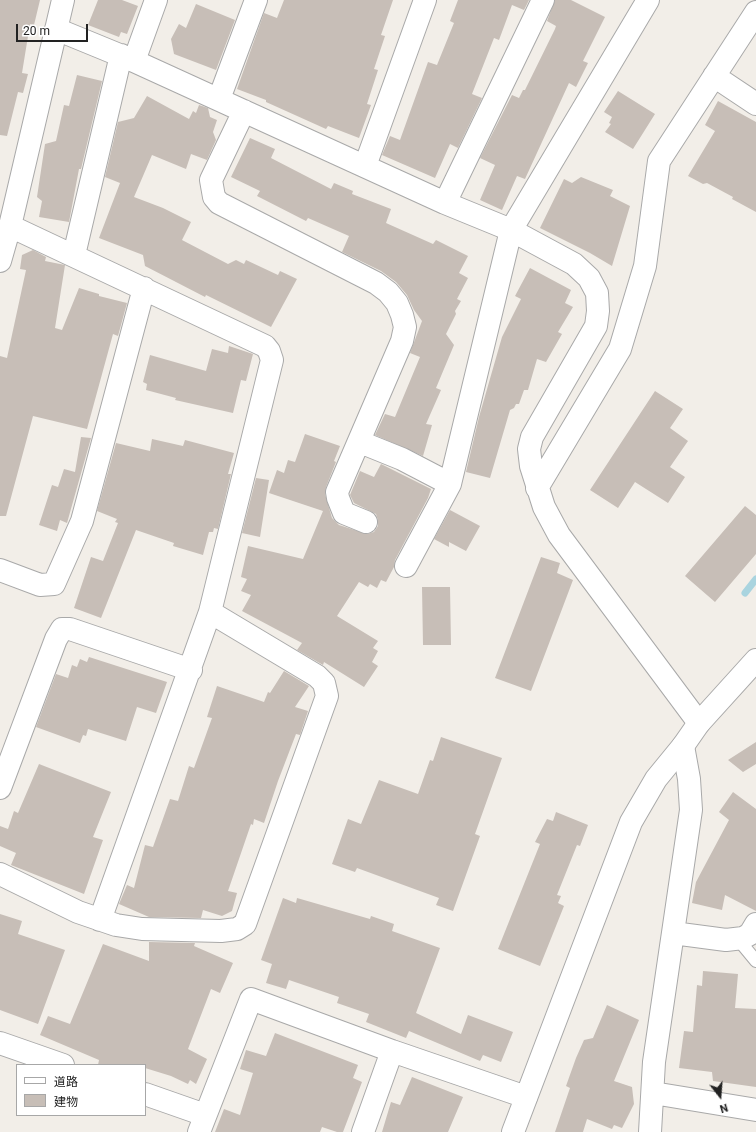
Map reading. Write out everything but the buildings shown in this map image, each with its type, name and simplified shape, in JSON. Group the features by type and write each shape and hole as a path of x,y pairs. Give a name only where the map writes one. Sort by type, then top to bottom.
{"street":[{"path":"0,261 10,226 63,0"},
{"path":"74,255 127,58 156,0"},
{"path":"219,99 256,0"},
{"path":"365,166 425,0"},
{"path":"445,203 543,0"},
{"path":"406,566 450,484 511,230 648,0"},
{"path":"537,488 620,349 645,266 659,161 756,12"},
{"path":"56,29 127,58 445,203 511,230 574,264 589,278 597,293 598,311 596,326 532,437 530,449 537,488 544,507 559,535 700,723"},
{"path":"714,76 756,104"},
{"path":"244,111 211,180 214,197 219,204 376,282 388,292 397,303 402,315 405,327 402,342 360,442 337,492 344,513 366,522"},
{"path":"10,226 265,346 269,351 272,360 210,612 191,670 100,920"},
{"path":"0,570 40,585 54,584 82,521 144,288"},
{"path":"360,442 402,459 450,484"},
{"path":"0,874 78,912 100,920 142,929 220,931 237,929 245,924 327,696 324,683 317,676 210,612"},
{"path":"0,788 56,639 62,629 70,629 191,670"},
{"path":"513,1132 631,822 656,779 700,723 756,660"},
{"path":"650,1132 654,1062 691,810 689,779 683,746"},
{"path":"673,933 726,940 750,934 756,924"},
{"path":"146,1095 202,1124 251,999 392,1052 526,1097"},
{"path":"0,1043 60,1064"},
{"path":"363,1132 392,1052"},
{"path":"653,1094 756,1110"}],"lane":[{"path":"737,938 756,961"}],"waterway":[{"path":"745,593 756,579"}]}
